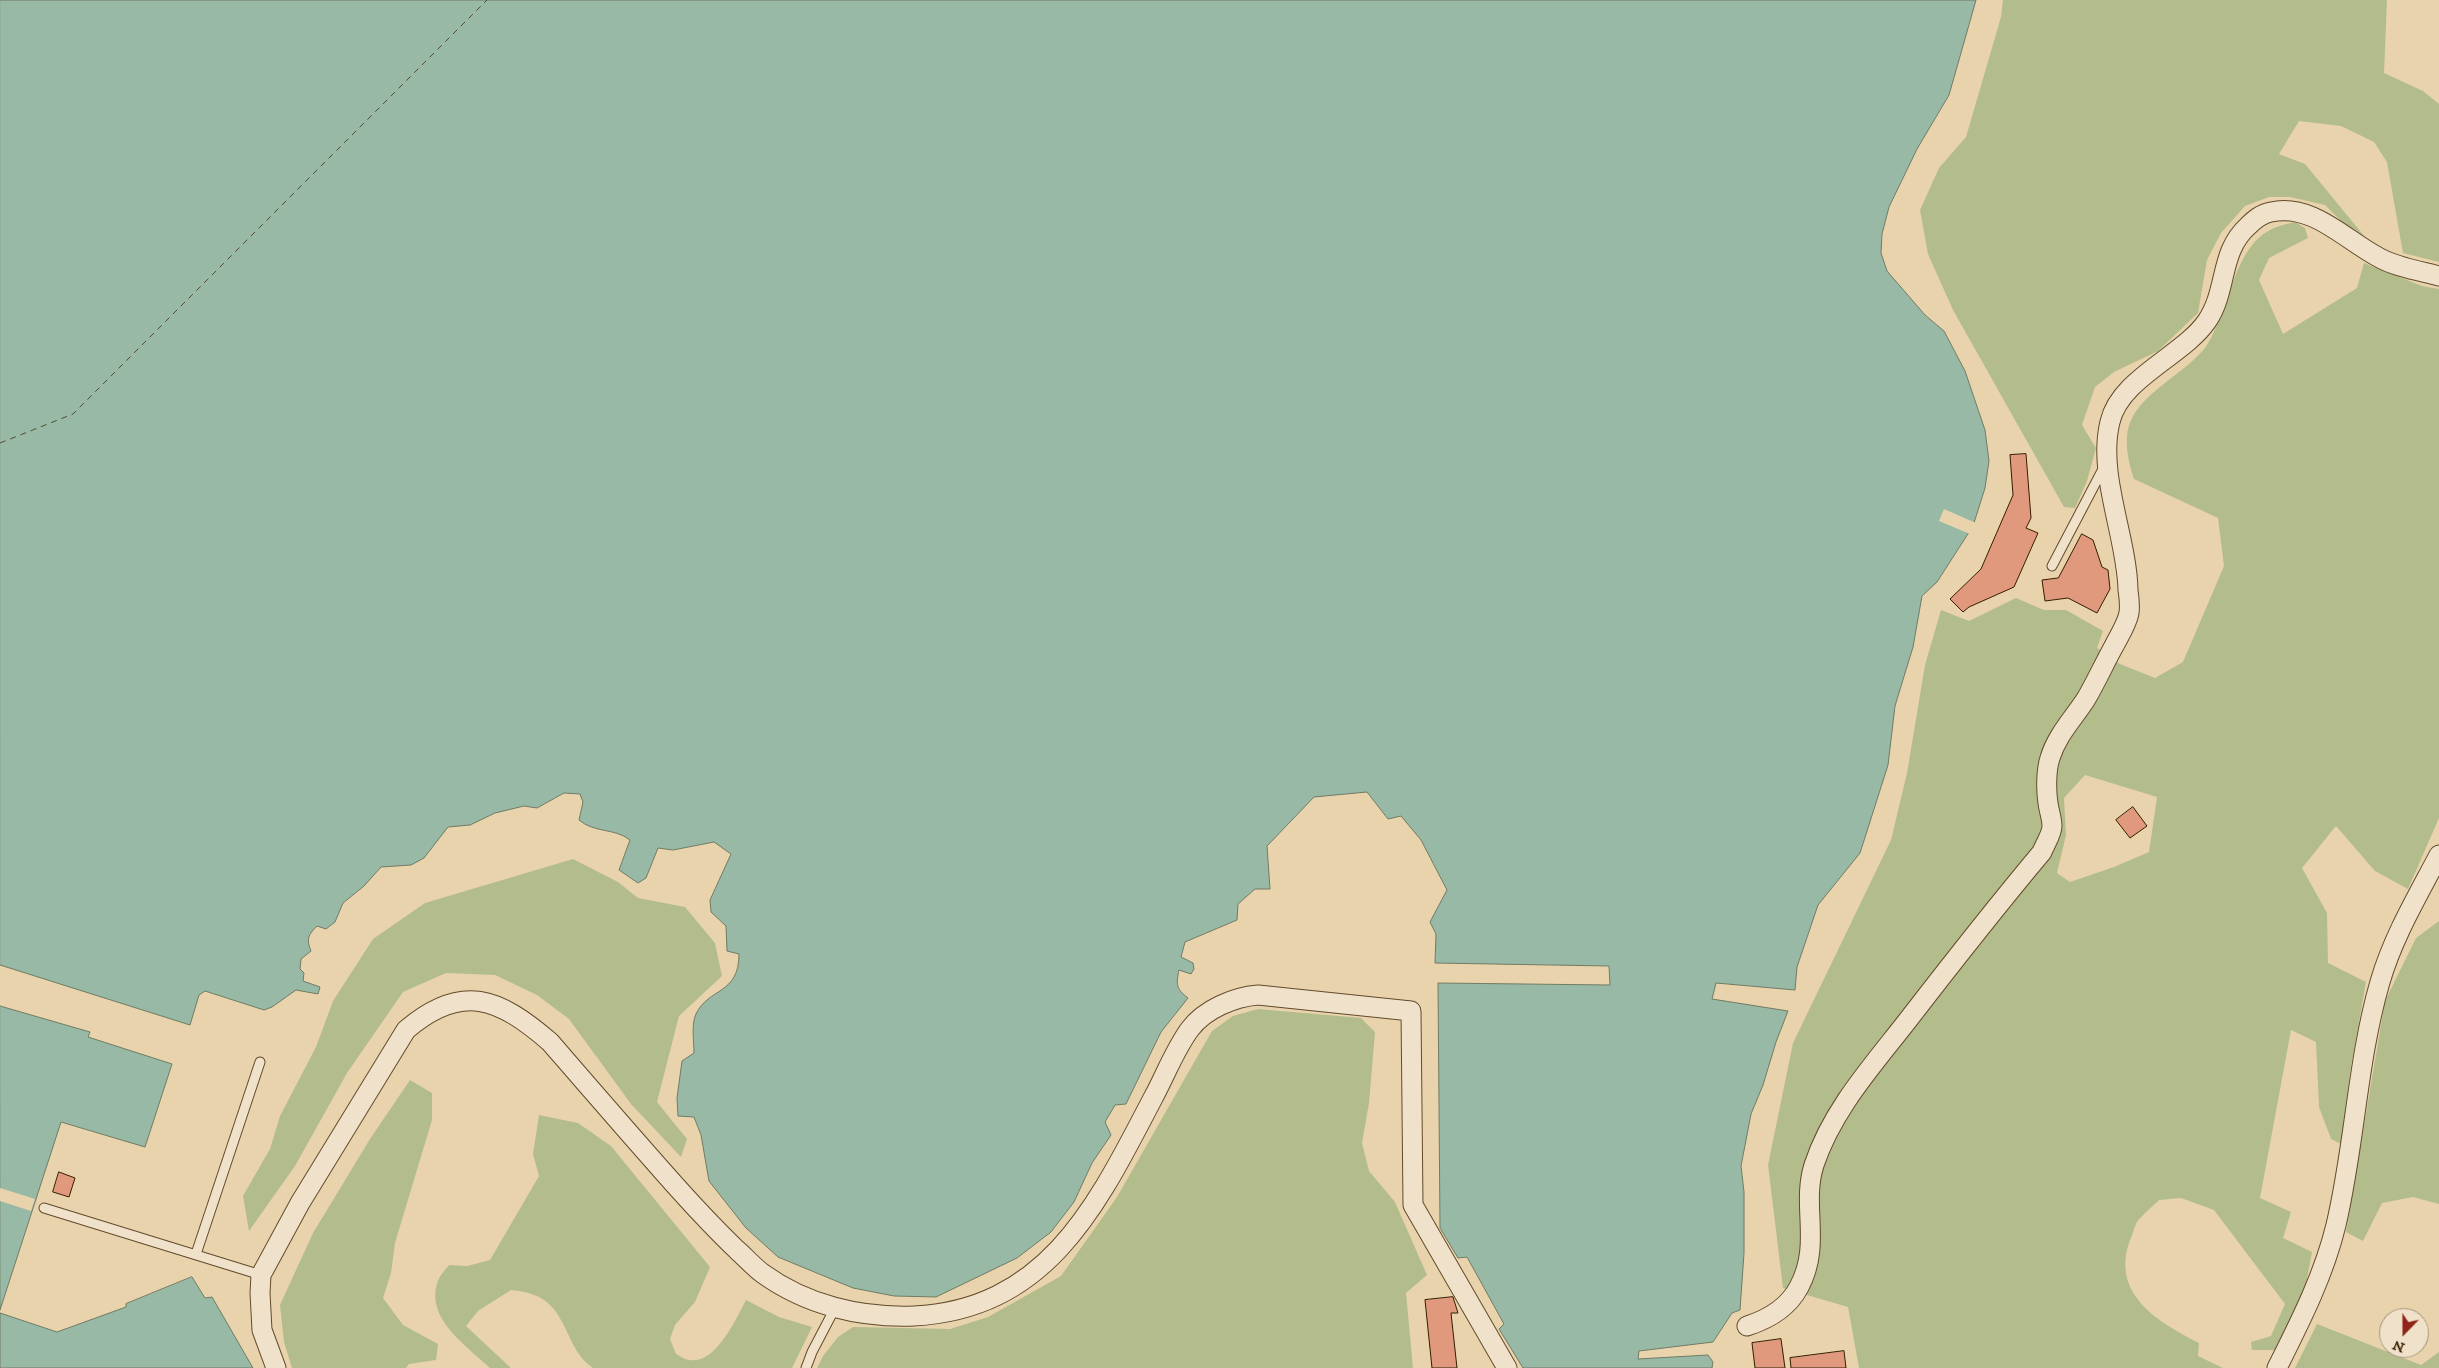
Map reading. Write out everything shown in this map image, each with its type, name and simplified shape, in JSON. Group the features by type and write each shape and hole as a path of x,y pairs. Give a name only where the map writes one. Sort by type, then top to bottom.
{"street":[{"path":"1747,1326 1766,1320 1780,1310 1794,1297 1807,1272 1811,1257 1810,1186 1814,1166 1828,1129 1868,1072 2042,852 2052,828 2047,801 2050,760 2061,733 2085,700 2129,613 2128,568 2109,485 2109,427 2116,406 2143,376 2192,338 2206,323 2216,306 2221,291 2223,270 2234,242 2237,236 2258,217 2271,212 2288,210 2307,215 2324,222 2345,238 2380,259 2439,276"},
{"path":"2277,1368 2318,1282 2336,1226 2354,1112 2380,983 2406,917 2439,855"},
{"path":"276,1368 262,1330 260,1293 262,1274 300,1203 406,1030 424,1015 444,1005 462,1000 482,1002 507,1011 526,1021 550,1042 703,1218 760,1272 790,1290 835,1308 854,1313 881,1316 936,1314 981,1304 1007,1292 1056,1253 1078,1229 1123,1156 1191,1028 1212,1010 1241,997 1258,995 1411,1011 1412,1205 1507,1368"}],"lane":[{"path":"2052,566 2108,458"},
{"path":"196,1254 260,1062"},
{"path":"44,1208 262,1274"},
{"path":"806,1368 812,1352 835,1308"}],"shaded area":[{"path":"0,0 1976,0 1949,95 1917,149 1889,207 1882,234 1881,253 1887,271 1925,315 1944,331 1965,371 1985,430 1989,461 1985,488 1973,526 1937,582 1922,596 1913,647 1895,706 1888,765 1860,853 1818,905 1797,967 1795,990 1716,983 1712,999 1788,1011 1751,1114 1741,1166 1744,1192 1744,1253 1740,1310 1732,1313 1713,1342 1639,1351 1638,1359 1708,1355 1713,1362 1712,1368 1523,1368 1499,1329 1504,1324 1467,1257 1458,1258 1440,1228 1438,983 1610,985 1609,966 1435,963 1436,934 1430,922 1447,890 1421,840 1401,816 1388,819 1367,792 1314,797 1267,846 1270,889 1255,889 1238,904 1237,920 1185,942 1181,957 1193,963 1194,969 1191,974 1179,970 1177,983 1181,992 1188,998 1161,1032 1126,1104 1115,1105 1105,1122 1111,1135 1092,1163 1074,1202 1051,1232 1017,1258 936,1297 894,1296 853,1288 778,1257 746,1228 709,1181 701,1135 694,1117 678,1116 677,1098 682,1061 694,1053 694,1018 708,999 729,984 738,967 739,954 727,951 726,926 711,912 710,900 731,854 714,842 673,850 658,848 646,878 638,883 619,870 630,840 618,834 591,827 579,820 583,802 580,794 564,793 537,808 524,806 495,813 470,825 448,827 424,858 411,865 381,867 364,886 343,903 335,922 326,929 317,926 310,935 308,940 311,951 301,959 300,969 304,973 303,981 320,987 318,994 296,990 272,1007 264,1010 205,991 199,995 190,1025 0,965"},
{"path":"2003,0 2387,0 2384,73 2423,91 2439,104 2439,262 2403,253 2387,162 2374,142 2341,126 2299,121 2279,154 2305,164 2365,237 2354,234 2325,205 2290,197 2269,197 2245,206 2221,233 2207,260 2198,313 2158,351 2114,372 2095,387 2082,425 2096,448 2087,481 2075,508 2064,507 1953,310 1928,254 1920,210 1939,168 1966,137 2001,17"},
{"path":"2295,222 2305,228 2308,238 2269,258 2259,280 2283,334 2357,288 2364,263 2422,286 2439,289 2439,818 2408,889 2375,871 2336,826 2302,868 2327,913 2328,963 2366,982 2350,1073 2341,1144 2331,1139 2319,1107 2316,1042 2291,1030 2260,1198 2291,1212 2283,1238 2312,1252 2306,1284 2277,1350 2252,1350 2251,1342 2271,1336 2285,1304 2214,1210 2181,1198 2159,1200 2137,1222 2130,1240 2126,1259 2127,1276 2132,1291 2142,1304 2168,1326 2199,1343 2198,1356 2223,1368 1859,1368 1848,1307 1783,1288 1768,1165 1793,1043 1891,840 1907,773 1925,665 1941,610 1969,621 2016,598 2044,610 2066,610 2103,631 2097,648 2120,664 2155,678 2183,662 2224,566 2218,518 2134,479 2127,450 2127,434 2137,409 2156,390 2190,363 2207,345 2215,331 2233,282 2248,251 2258,239 2270,230","holes":["2085,775 2157,797 2149,852 2114,867 2070,882 2057,873 2066,835 2064,798"]},
{"path":"573,859 618,882 638,898 685,907 715,943 722,976 679,1016 657,1102 687,1139 681,1157 631,1104 569,1019 537,995 495,975 446,973 403,992 347,1073 295,1166 249,1231 243,1196 270,1149 280,1116 316,1047 333,1001 373,939 425,903"},
{"path":"2439,921 2439,1204 2413,1197 2382,1203 2363,1241 2346,1232 2385,1001 2416,938"},
{"path":"0,1006 90,1032 88,1037 172,1064 145,1147 61,1122 0,1310"},
{"path":"1258,1009 1361,1018 1375,1032 1369,1103 1362,1143 1369,1171 1395,1202 1427,1275 1406,1293 1413,1368 817,1368 823,1356 838,1337 853,1327 950,1329 988,1317 1061,1276 1117,1197 1212,1031 1233,1016"},
{"path":"410,1080 432,1093 432,1120 395,1243 391,1273 383,1298 403,1325 438,1344 436,1360 409,1364 406,1368 292,1368 284,1342 280,1305 313,1233 370,1139"},
{"path":"539,1115 578,1123 611,1146 710,1267 695,1302 675,1325 670,1339 676,1354 690,1360 708,1355 724,1339 746,1300 779,1317 812,1327 792,1368 593,1368 577,1351 554,1309 545,1301 531,1294 511,1290 478,1311 466,1326 511,1368 490,1368 460,1341 442,1319 437,1307 435,1294 438,1281 449,1265 467,1266 490,1260 539,1176 533,1154"},
{"path":"192,1277 205,1298 212,1297 253,1368 0,1368 0,1313 57,1332 126,1307 126,1304"},
{"path":"2317,1324 2379,1348 2379,1358 2403,1358 2421,1365 2439,1352 2439,1368 2295,1368"}],"pier":[{"path":"1944,509 1976,523 1970,534 1939,521"},
{"path":"0,1188 35,1199 31,1211 0,1201"}],"building":[{"path":"2026,454 2031,518 2026,528 2038,533 2014,587 1969,607 1963,612 1950,599 1981,569 2013,495 2010,455"},
{"path":"2082,534 2093,540 2102,567 2108,570 2110,589 2097,613 2068,598 2045,601 2042,580 2058,578"},
{"path":"2133,807 2147,826 2130,838 2116,820"},
{"path":"59,1172 75,1178 69,1197 53,1192"},
{"path":"1453,1297 1458,1313 1451,1313 1457,1368 1432,1368 1425,1300"},
{"path":"1781,1339 1785,1368 1755,1368 1752,1343"},
{"path":"1844,1351 1846,1368 1791,1368 1790,1358"}],"ferry route":[{"path":"0,443 73,414 487,0"}]}
